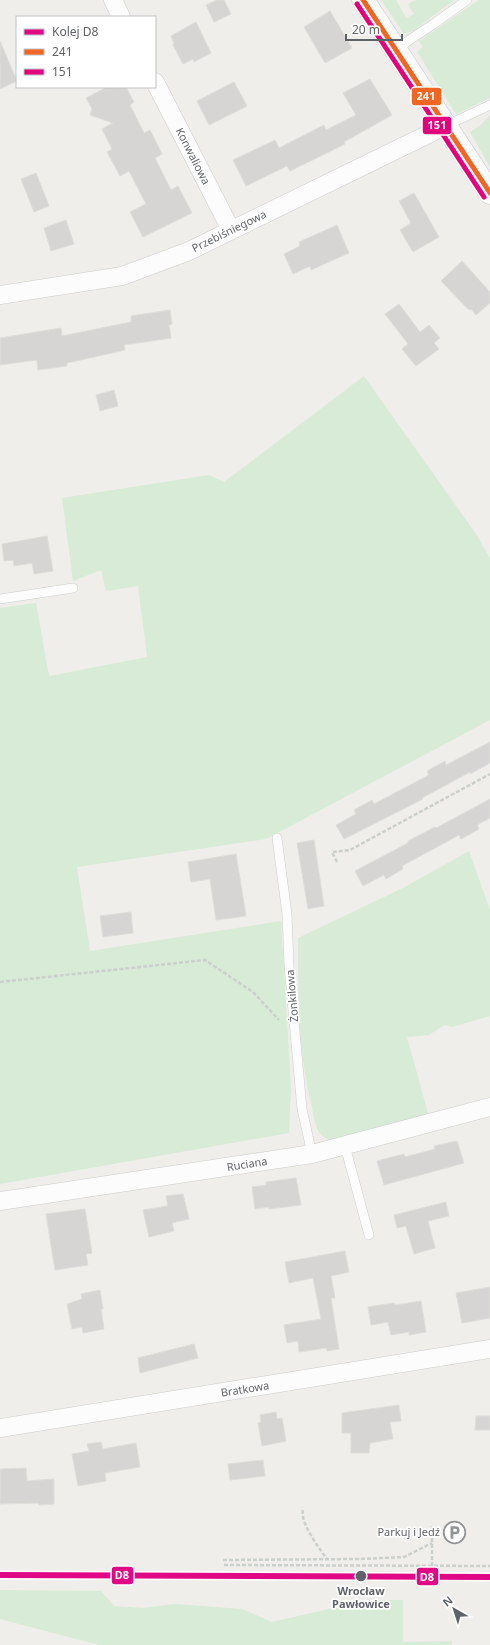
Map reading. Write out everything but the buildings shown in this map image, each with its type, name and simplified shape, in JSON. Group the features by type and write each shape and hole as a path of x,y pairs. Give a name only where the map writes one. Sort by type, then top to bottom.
{"street":[{"path":"113,0 121,16"},
{"path":"363,0 490,193"},
{"name":"Konwaliowa","path":"156,84 231,230"},
{"name":"Przebiśniegowa","path":"0,295 122,276 189,251 445,126"},
{"name":"Ruciana","path":"0,1201 312,1154 490,1107"},
{"name":"Bratkowa","path":"0,1428 490,1350"}],"lane":[{"path":"395,50 467,0"},
{"path":"445,126 490,105"},
{"path":"0,599 73,588"},
{"name":"Żonkilowa","path":"277,838 287,914 289,966 302,1109 312,1154"},
{"path":"345,1146 368,1235"}],"path":[{"path":"337,862 332,852 350,850 490,774"},
{"path":"0,982 204,960 253,992 295,1036"},
{"path":"303,1510 302,1516 305,1523 317,1545 327,1559"},
{"path":"432,1526 432,1566"},
{"path":"223,1560 404,1557 432,1543"},
{"path":"224,1565 490,1566"}],"green space":[{"path":"381,0 396,0 406,18 414,14 408,4 416,0 454,0 413,31 404,34"},
{"path":"479,0 490,0 490,98 456,114 417,52 423,47 419,41"},
{"path":"490,115 490,167 470,132 481,125"},
{"path":"364,376 476,534 490,558 490,720 266,839 77,867 90,951 281,921 291,1087 289,1133 0,1184 0,608 36,603 49,676 147,657 138,586 106,591 101,570 73,581 62,498 209,475 224,482"},
{"path":"469,851 490,910 490,1016 452,1027 444,1025 429,1035 407,1037 429,1117 335,1141 329,1139 319,1132 316,1124 303,1063 299,1000 298,938 403,888"},
{"path":"0,1590 101,1591 114,1606 143,1608 174,1604 242,1609 272,1622 374,1600 403,1600 403,1642 452,1641 452,1645 99,1645 0,1619"}],"rail line":[{"name":"D8","path":"0,1575 490,1577"}],"transit line":[{"name":"241","path":"363,0 490,193"},
{"name":"151","path":"357,4 484,197"}],"place":[{"name":"Parkuj i Jedź","path":"455,1532"},
{"name":"Wrocław Pawłowice","path":"361,1576"}]}
